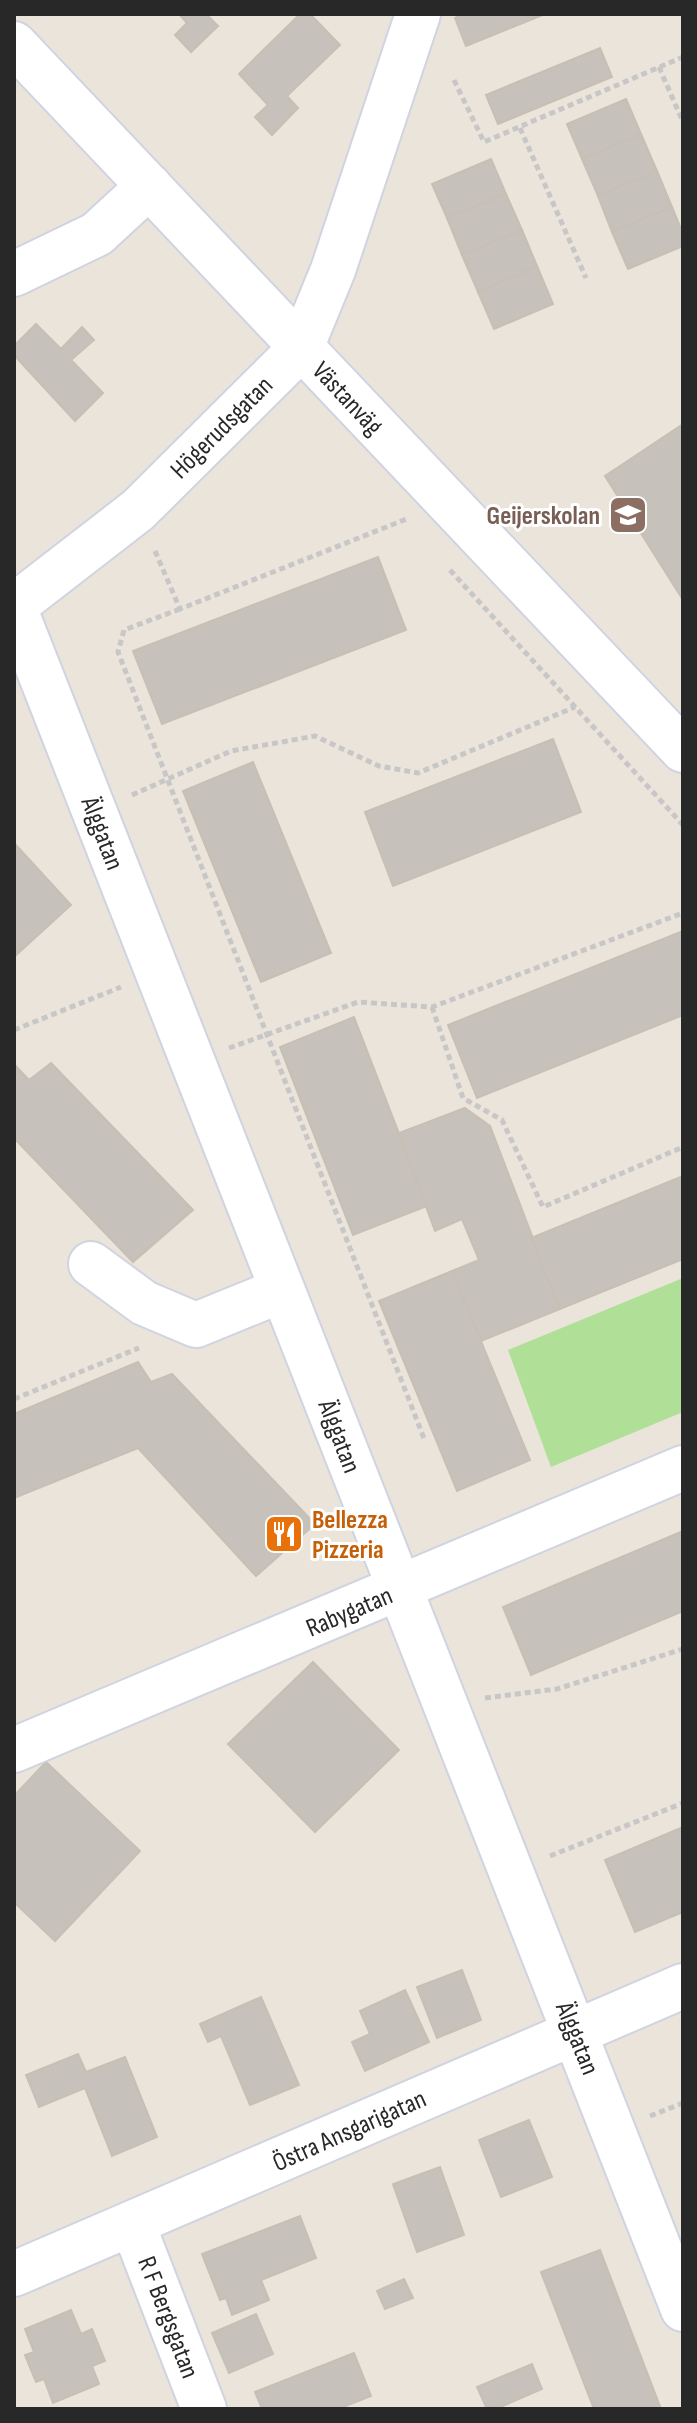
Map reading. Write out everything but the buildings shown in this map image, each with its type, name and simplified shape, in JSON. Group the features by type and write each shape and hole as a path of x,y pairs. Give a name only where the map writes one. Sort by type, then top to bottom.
{"street":[{"name":"Högerudsgatan","path":"14,606 138,510 301,348 333,270 418,14"},
{"name":"Västanväg","path":"14,44 683,750"},
{"path":"14,274 97,234 149,186"},
{"name":"Älggatan","path":"14,606 576,2030 683,2309"},
{"path":"91,1264 144,1303 196,1325 282,1290"},
{"name":"Rabygatan","path":"14,1750 400,1590 683,1468"},
{"name":"Östra Ansgarigatan","path":"14,2274 683,1986"},
{"name":"R F Bergsgatan","path":"133,2225 204,2409"}],"path":[{"path":"454,80 484,142 683,57"},
{"path":"659,67 683,122"},
{"path":"520,128 586,278"},
{"path":"425,1441 118,652 124,630 447,503"},
{"path":"138,510 180,609"},
{"path":"94,811 231,751 315,736 379,766 418,773 622,687"},
{"path":"192,1061 358,1002 432,1007 683,913"},
{"path":"14,1030 157,972"},
{"path":"432,1007 463,1098 502,1120 543,1207 683,1147"},
{"path":"14,1399 196,1325"},
{"path":"445,1701 557,1689 683,1649"},
{"path":"512,1872 683,1803"}],"green space":[{"path":"683,1278 683,1412 551,1467 508,1350"}],"place":[{"name":"Geijerskolan","path":"628,515"},
{"name":"Bellezza Pizzeria","path":"284,1534"}]}
